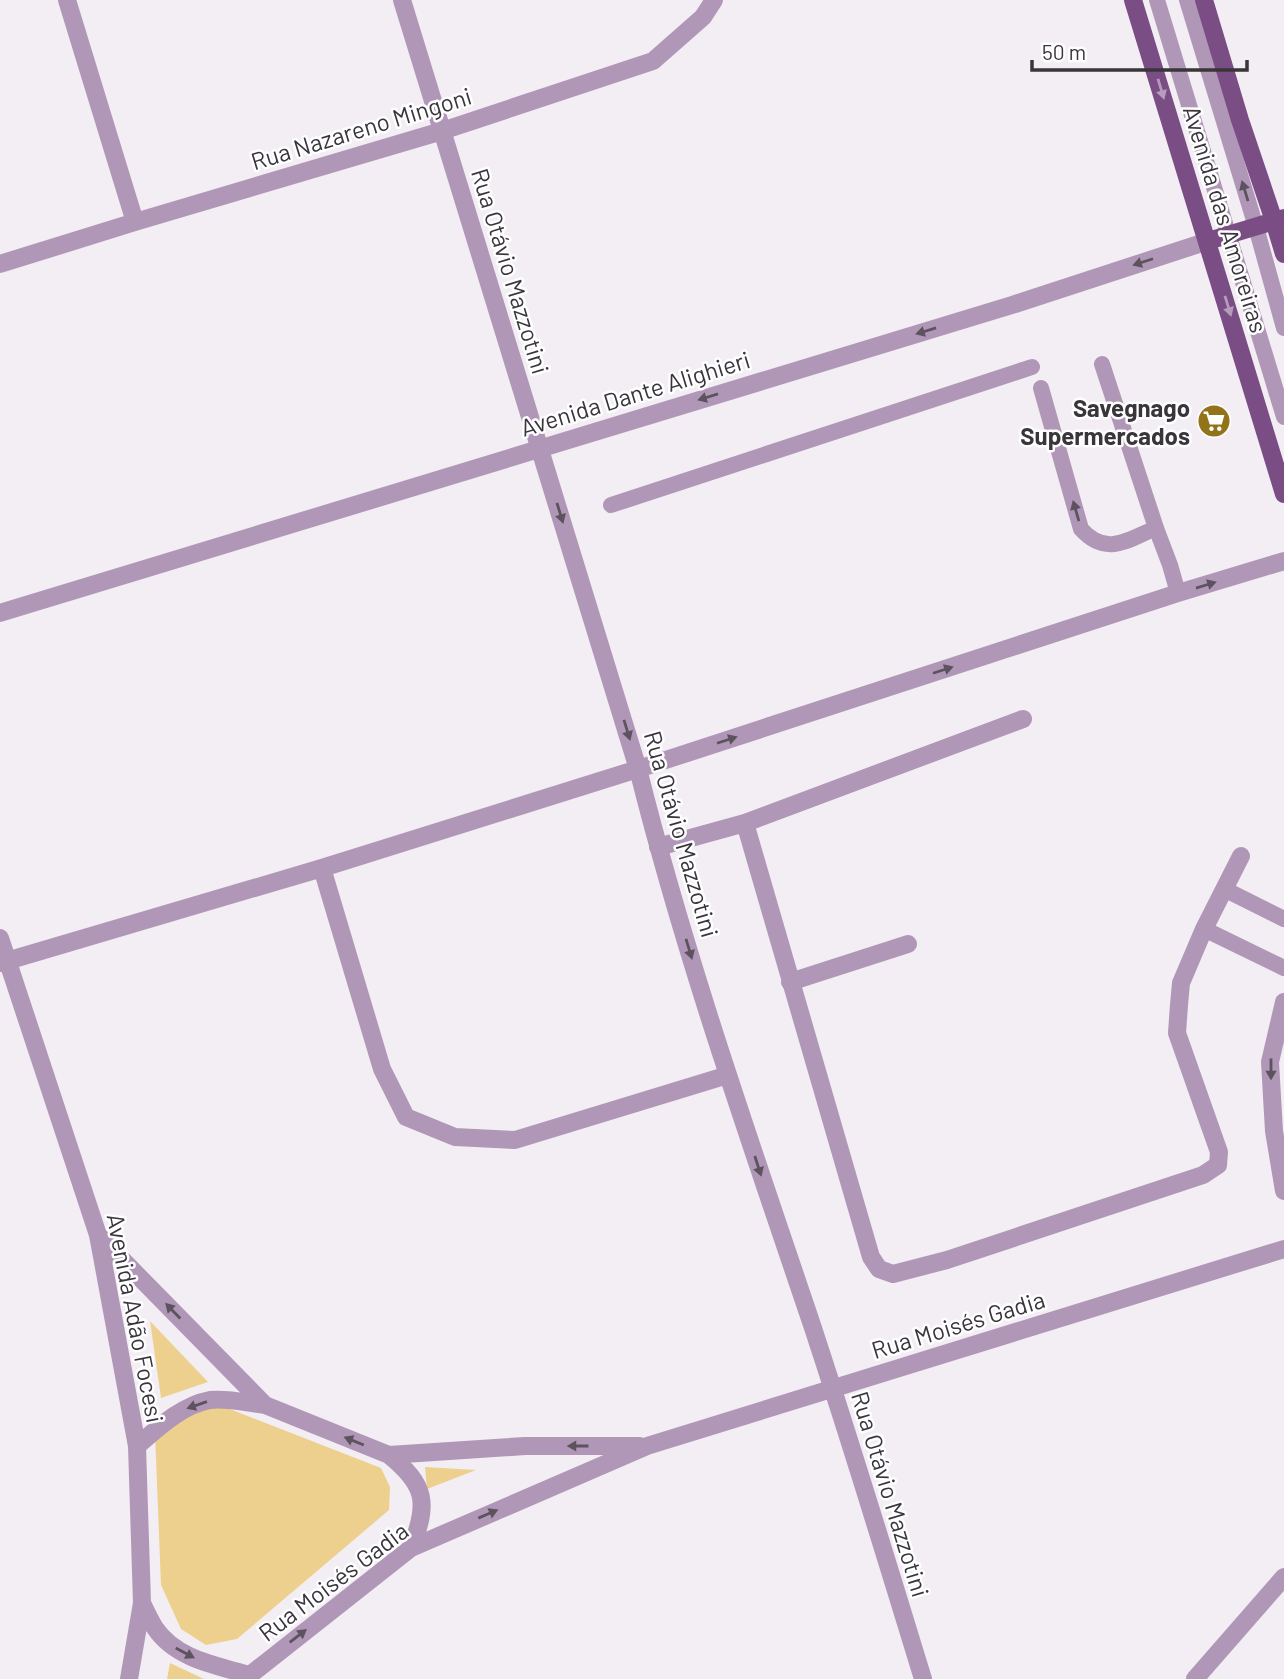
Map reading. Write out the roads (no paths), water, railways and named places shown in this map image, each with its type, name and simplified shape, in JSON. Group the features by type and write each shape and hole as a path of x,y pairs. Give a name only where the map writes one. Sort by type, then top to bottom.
{"main road":[{"name":"Avenida das Amoreiras","path":"1133,0 1284,494"},
{"name":"Avenida das Amoreiras","path":"1204,0 1240,120 1279,219 1284,254"},
{"name":"Avenida Dante Alighieri","path":"1208,241 1279,219"}],"street":[{"path":"67,0 135,222"},
{"name":"Rua Otávio Mazzotini","path":"402,0 638,769 658,847 728,1075 833,1388 923,1679"},
{"name":"Rua Nazareno Mingoni","path":"0,264 442,131 653,61 703,18 714,0"},
{"name":"Avenida Dante Alighieri","path":"0,613 1012,305 1208,241"},
{"path":"3,961 322,868 1284,561"},
{"path":"658,847 745,822 1023,719"},
{"path":"745,822 871,1256 879,1269 893,1275 947,1261 1203,1175 1218,1164 1219,1152 1177,1033 1181,983 1204,929 1241,856"},
{"path":"322,868 382,1069 406,1116 455,1137 515,1140 728,1075"},
{"name":"Avenida Adão Focesi","path":"0,938 3,961 98,1235 136,1446 142,1603 129,1679"},
{"path":"790,982 908,944"},
{"path":"1284,1002 1270,1062 1274,1131 1284,1191"},
{"name":"Rua Moisés Gadia","path":"98,1235 265,1405 389,1455 525,1446 646,1446"},
{"name":"Rua Moisés Gadia","path":"247,1677 411,1548 646,1446 1284,1249"},
{"path":"136,1446 186,1409 210,1400 265,1405"},
{"path":"389,1455 408,1471 420,1494 422,1511 419,1530 411,1548"},
{"path":"1195,1679 1284,1577"},
{"path":"142,1603 156,1629 172,1646 197,1660 247,1677"}],"lane":[{"path":"1157,0 1284,417"},
{"path":"1187,0 1284,328"},
{"path":"1102,365 1152,530 1175,594"},
{"path":"611,505 1032,367"},
{"path":"1041,388 1082,529 1090,539 1114,546 1152,530"},
{"path":"1224,889 1284,919"},
{"path":"1204,929 1284,968"}],"place":[{"name":"Savegnago Supermercados","path":"1214,421"}]}
